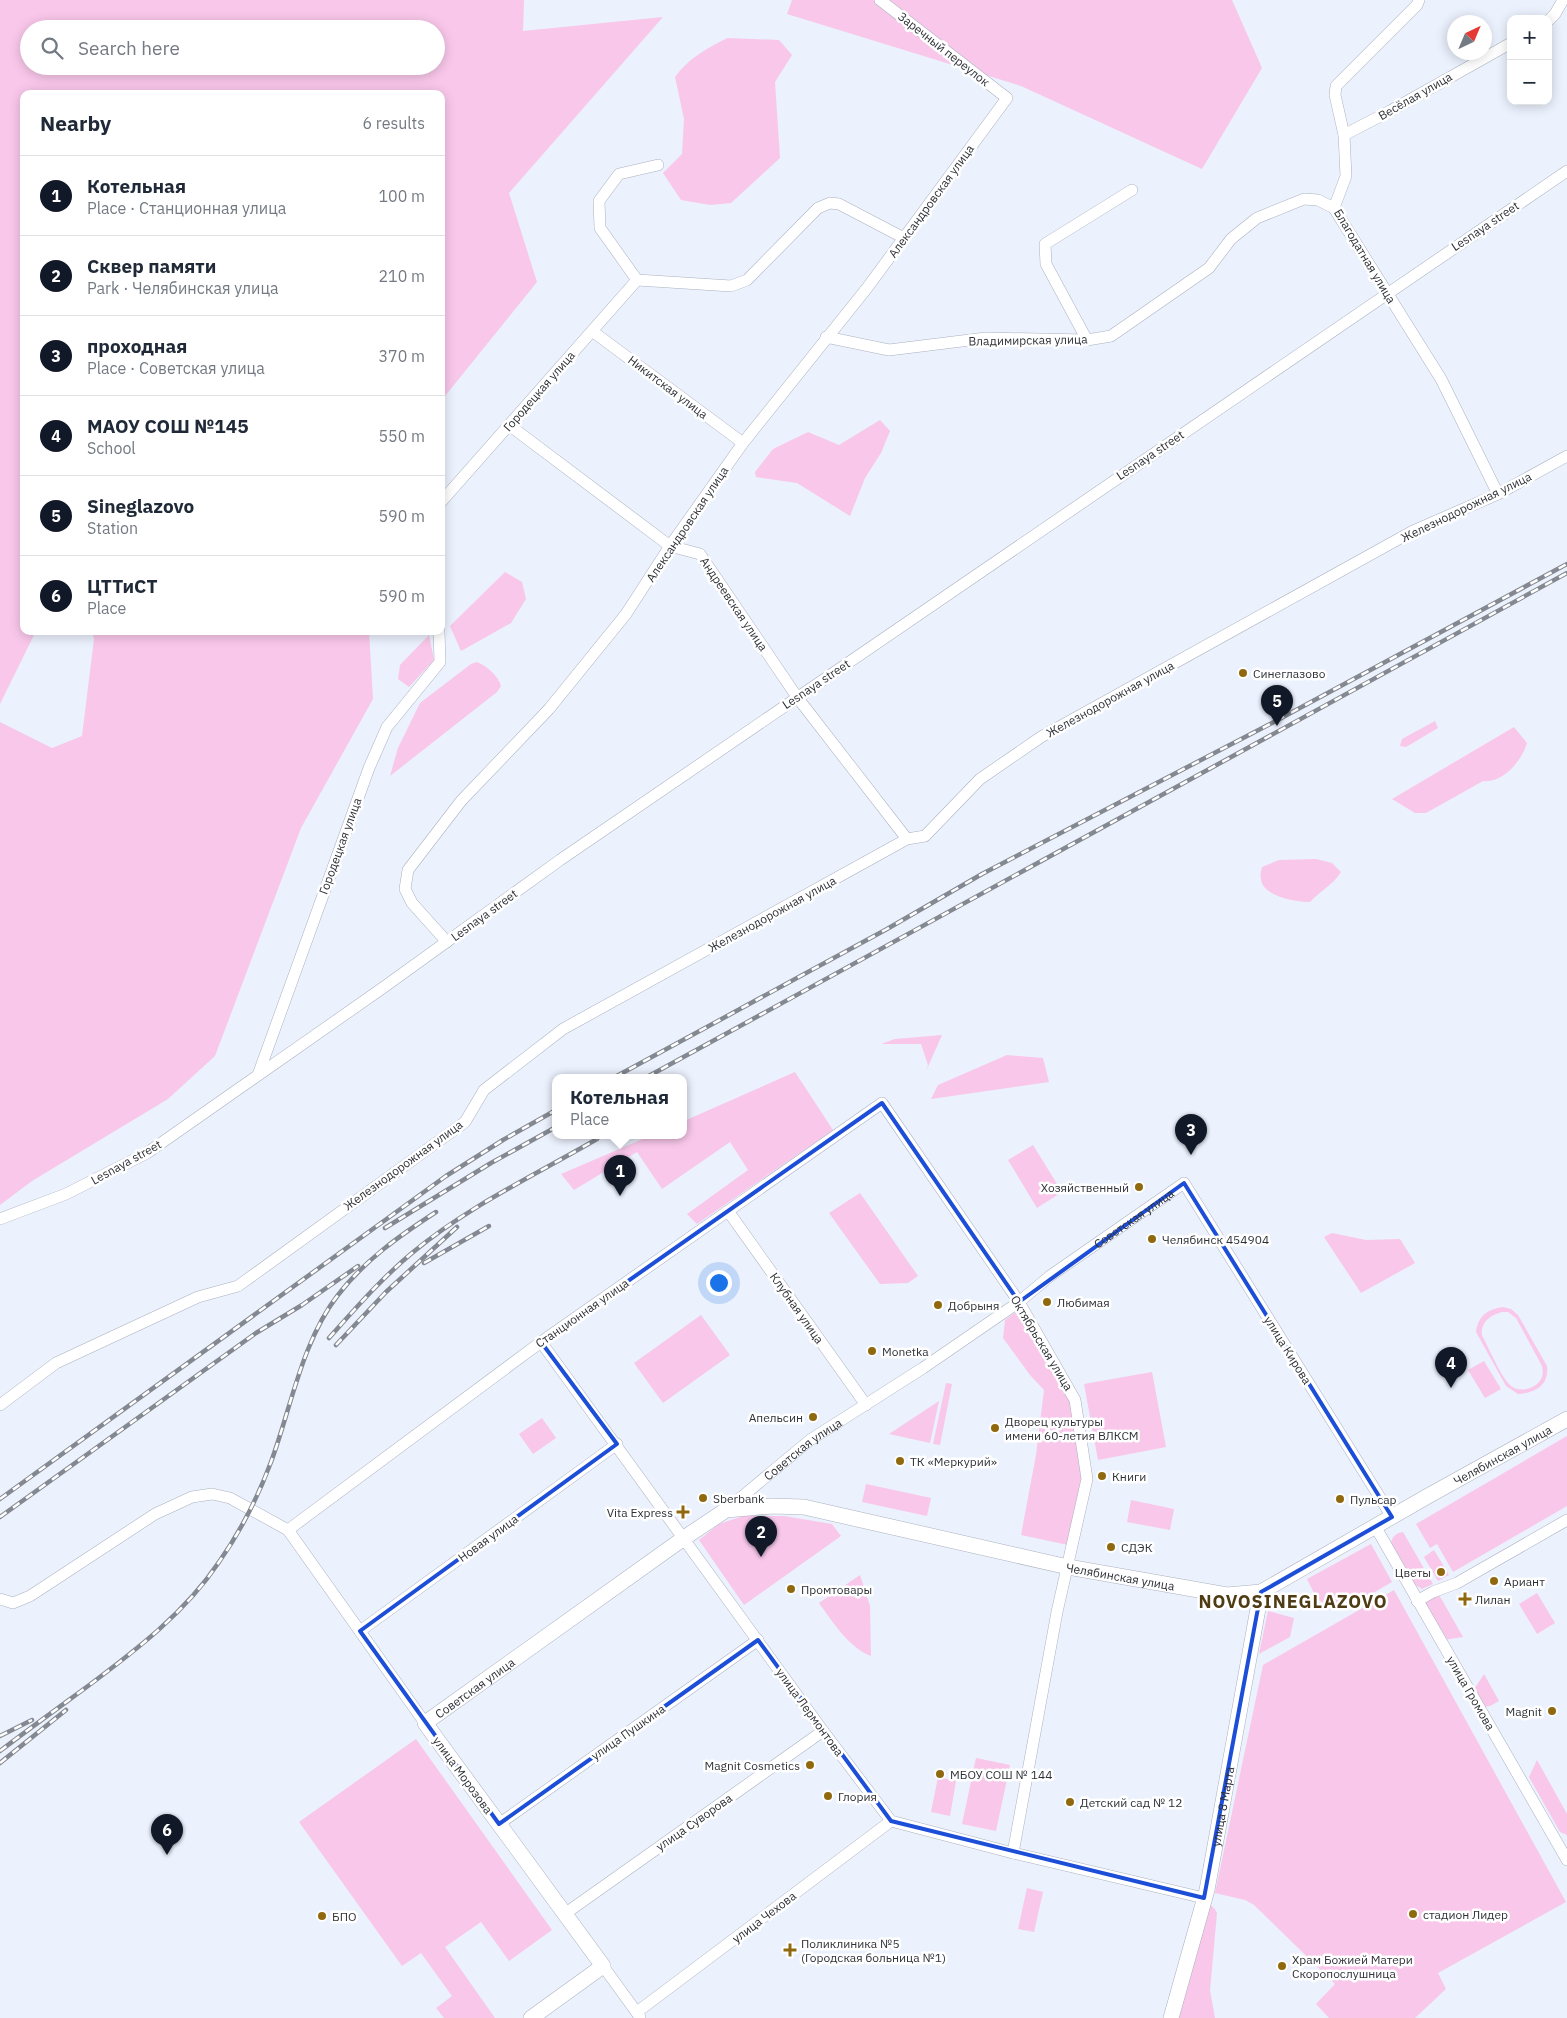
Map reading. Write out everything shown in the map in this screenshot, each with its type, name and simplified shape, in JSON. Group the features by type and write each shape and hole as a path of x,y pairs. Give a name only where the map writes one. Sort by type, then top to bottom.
{"street":[{"name":"Заречный переулок","path":"880,0 1007,98"},
{"name":"Благодатная улица","path":"1419,0 1417,5 1336,86 1344,135 1346,176 1334,208 1441,379 1498,494"},
{"path":"1552,17 1563,0"},
{"name":"Весёлая улица","path":"1344,135 1507,44"},
{"name":"Александровская улица","path":"447,942 412,903 405,889 408,870 461,801 549,709 626,614 670,546 743,443 867,288 1007,98"},
{"path":"658,165 619,174 599,201 600,228 637,280 731,286 747,280 818,208 830,203 839,204 904,238"},
{"name":"Lesnaya street","path":"0,1219 66,1194 147,1153 560,860 1567,171"},
{"path":"1087,340 1046,264 1045,244 1132,190"},
{"name":"Владимирская улица","path":"826,337 889,350 986,338 1087,340 1111,336 1209,268 1231,239 1257,218 1304,199 1318,200 1334,208"},
{"name":"Городецкая улица","path":"445,497 637,280"},
{"name":"Никитская улица","path":"592,331 743,443"},
{"name":"Андреевская улица","path":"509,425 670,546 700,554 797,697 907,839"},
{"name":"Железнодорожная улица","path":"0,1405 56,1363 198,1297 238,1286 465,1122 484,1090 564,1029 907,839 925,836 980,779 1041,737 1413,531 1498,494 1567,456"},
{"name":"Городецкая улица","path":"258,1075 369,768 387,728 440,662 439,635"},
{"name":"Станционная улица","path":"288,1530 541,1342 882,1103"},
{"name":"Октябрьская улица","path":"882,1103 1019,1302 1075,1400 1086,1479 1055,1622 1013,1854"},
{"name":"Советская улица","path":"425,1723 726,1510 797,1450 924,1368 1019,1302 1050,1276 1184,1182"},
{"name":"улица Кирова","path":"1184,1182 1392,1517"},
{"name":"Клубная улица","path":"728,1211 866,1405"},
{"name":"улица Лермонтова","path":"541,1342 891,1821"},
{"name":"Челябинская улица","path":"726,1510 772,1506 804,1507 1068,1566 1227,1595 1261,1592 1567,1419"},
{"name":"Новая улица","path":"360,1631 617,1444"},
{"path":"0,1600 13,1603 30,1596 154,1514 192,1497 212,1494 230,1498 288,1530"},
{"path":"1417,1601 1433,1592 1457,1583 1567,1520"},
{"name":"улица Громова","path":"1375,1526 1567,1860"},
{"name":"улица Морозова","path":"288,1530 425,1723 639,2015"},
{"name":"улица 8 Марта","path":"1171,2018 1204,1898 1261,1592"},
{"name":"улица Пушкина","path":"499,1824 758,1640"},
{"name":"улица Суворова","path":"566,1914 823,1730"},
{"path":"891,1821 1013,1854 1204,1898"},
{"name":"улица Чехова","path":"639,2015 891,1821"},
{"path":"531,2018 604,1966"}],"highlighted area":[{"path":"882,1103 1019,1302 1184,1183 1392,1517 1261,1592 1204,1898 891,1821 758,1640 499,1824 360,1631 617,1444 541,1342"}],"shaded area":[{"path":"0,0 524,0 523,31 663,17 509,193 537,282 445,396 445,90 20,90 20,635 34,635 0,704"},
{"path":"792,0 1232,0 1262,68 1202,169 1021,86 787,14"},
{"path":"727,38 779,40 792,55 775,82 780,158 731,203 710,205 681,200 663,173 682,154 684,119 675,77 692,59"},
{"path":"880,420 890,431 881,453 865,478 850,516 797,483 756,477 755,472 773,449 808,432 839,445"},
{"path":"505,572 522,582 526,599 511,623 461,651 450,626"},
{"path":"93,635 369,635 373,699 301,828 215,1056 168,1099 32,1181 0,1205 0,722 52,748 82,736"},
{"path":"429,635 434,660 409,687 398,679 400,665"},
{"path":"477,662 495,675 501,686 497,692 390,776 398,748 420,703 471,664"},
{"path":"1435,721 1438,728 1406,747 1400,746 1402,739"},
{"path":"1514,727 1527,743 1516,764 1504,775 1490,781 1483,781 1426,813 1415,813 1392,799"},
{"path":"1316,859 1332,863 1341,872 1334,881 1310,902 1281,897 1267,890 1263,885 1262,867 1279,860"},
{"path":"942,1035 926,1071 928,1065 921,1044 881,1044 895,1039"},
{"path":"1007,1055 1043,1058 1049,1082 931,1099 938,1085"},
{"path":"795,1072 833,1130 697,1224 687,1214 748,1170 730,1142 662,1189 637,1152 574,1190 561,1174 643,1139 687,1139 687,1120"},
{"path":"1033,1145 1062,1192 1037,1208 1008,1160"},
{"path":"860,1193 918,1276 908,1283 880,1284 829,1213"},
{"path":"1332,1233 1366,1240 1400,1239 1415,1263 1361,1293 1324,1237"},
{"path":"1498,1308 1511,1309 1518,1315 1547,1366 1546,1378 1536,1390 1518,1394 1506,1386 1476,1332 1481,1318 1488,1312","holes":["1508,1312 1516,1318 1542,1366 1541,1380 1528,1389 1517,1389 1509,1384 1482,1335 1484,1323 1490,1317 1498,1313"]},
{"path":"1017,1311 1070,1402 1082,1478 1068,1545 1021,1535 1036,1455 1044,1390 1030,1375 1003,1338 1005,1320"},
{"path":"701,1315 730,1355 663,1403 634,1363"},
{"path":"1484,1361 1501,1389 1485,1398 1468,1370"},
{"path":"1152,1372 1166,1447 1098,1460 1084,1384"},
{"path":"946,1383 952,1384 940,1445 933,1444"},
{"path":"939,1401 930,1443 889,1434"},
{"path":"542,1418 556,1438 533,1454 519,1434"},
{"path":"1567,1436 1567,1506 1453,1572 1437,1544 1430,1548 1416,1524"},
{"path":"866,1484 931,1498 927,1516 862,1502"},
{"path":"1131,1500 1174,1509 1170,1530 1127,1522"},
{"path":"743,1516 784,1516 832,1524 841,1536 744,1605 699,1540 719,1524"},
{"path":"1403,1532 1433,1584 1422,1589 1414,1584 1391,1543 1398,1533"},
{"path":"1371,1544 1392,1582 1366,1597 1331,1607 1317,1599 1307,1579"},
{"path":"1434,1550 1449,1575 1438,1581 1424,1557"},
{"path":"860,1575 870,1606 871,1656 855,1647 848,1640 819,1603"},
{"path":"1394,1590 1566,1902 1438,1973 1446,1989 1415,2018 1329,2018 1316,2004 1335,1984 1254,1905 1245,1900 1215,1893 1263,1665"},
{"path":"1438,1593 1463,1637 1444,1640 1425,1607 1426,1602"},
{"path":"1537,1593 1555,1623 1537,1634 1519,1604"},
{"path":"1268,1611 1294,1618 1290,1637 1259,1654"},
{"path":"1484,1674 1499,1701 1490,1706 1483,1707 1473,1691"},
{"path":"416,1739 552,1930 509,1961 481,1922 445,1947 495,2018 444,2018 436,2008 452,1996 421,1953 402,1966 299,1822"},
{"path":"976,1758 1010,1765 996,1831 962,1824"},
{"path":"1537,1760 1567,1814 1567,1835 1560,1832 1529,1777"},
{"path":"938,1777 956,1781 950,1816 931,1812"},
{"path":"1027,1888 1043,1892 1034,1932 1018,1929"},
{"path":"1210,1905 1217,1913 1210,1990 1215,2018 1173,2018"}],"railway":[{"path":"621,1074 887,929 982,874 1272,723 1567,564"},
{"path":"652,1074 1567,573"},
{"path":"0,1499 446,1176 552,1112"},
{"path":"385,1228 491,1163 552,1129"},
{"path":"329,1338 390,1273 433,1236 478,1206 597,1139"},
{"path":"0,1751 124,1659 159,1630 206,1580 234,1539 260,1488 271,1462 306,1354 326,1313 348,1282 359,1271 409,1230 436,1212"},
{"path":"424,1263 489,1226"},
{"path":"336,1345 386,1292 457,1227"},
{"path":"0,1517 256,1333 302,1305 358,1266"},
{"path":"0,1763 66,1710"},
{"path":"0,1736 32,1720"}],"place":[{"name":"Синеглазово","path":"1243,673"},
{"name":"Sineglazovo","path":"1277,726"},
{"name":"проходная","path":"1191,1155"},
{"name":"Хозяйственный","path":"1139,1187"},
{"name":"Котельная","path":"620,1196"},
{"name":"Челябинск 454904","path":"1152,1239"},
{"name":"Любимая","path":"1047,1302"},
{"name":"Добрыня","path":"938,1305"},
{"name":"Monetka","path":"872,1351"},
{"name":"МАОУ СОШ №145","path":"1451,1388"},
{"name":"Апельсин","path":"813,1417"},
{"name":"Дворец культуры имени 60-летия ВЛКСМ","path":"995,1428"},
{"name":"ТК «Меркурий»","path":"900,1461"},
{"name":"Книги","path":"1102,1476"},
{"name":"Sberbank","path":"703,1498"},
{"name":"Пульсар","path":"1340,1499"},
{"name":"Vita Express","path":"683,1512"},
{"name":"СДЭК","path":"1111,1547"},
{"name":"Сквер памяти","path":"761,1557"},
{"name":"Цветы","path":"1441,1572"},
{"name":"Ариант","path":"1494,1581"},
{"name":"Промтовары","path":"791,1589"},
{"name":"Лилан","path":"1465,1599"},
{"name":"Magnit","path":"1552,1711"},
{"name":"Magnit Cosmetics","path":"810,1765"},
{"name":"МБОУ СОШ № 144","path":"940,1774"},
{"name":"Глория","path":"828,1796"},
{"name":"Детский сад № 12","path":"1070,1802"},
{"name":"ЦТТиСТ","path":"167,1855"},
{"name":"стадион Лидер","path":"1413,1914"},
{"name":"БПО","path":"322,1916"},
{"name":"Поликлиника №5 (Городская больница №1)","path":"790,1950"},
{"name":"Храм Божией Матери Скоропослушница","path":"1282,1966"}],"district":[{"name":"NOVOSINEGLAZOVO","path":"1293,1601"}]}
